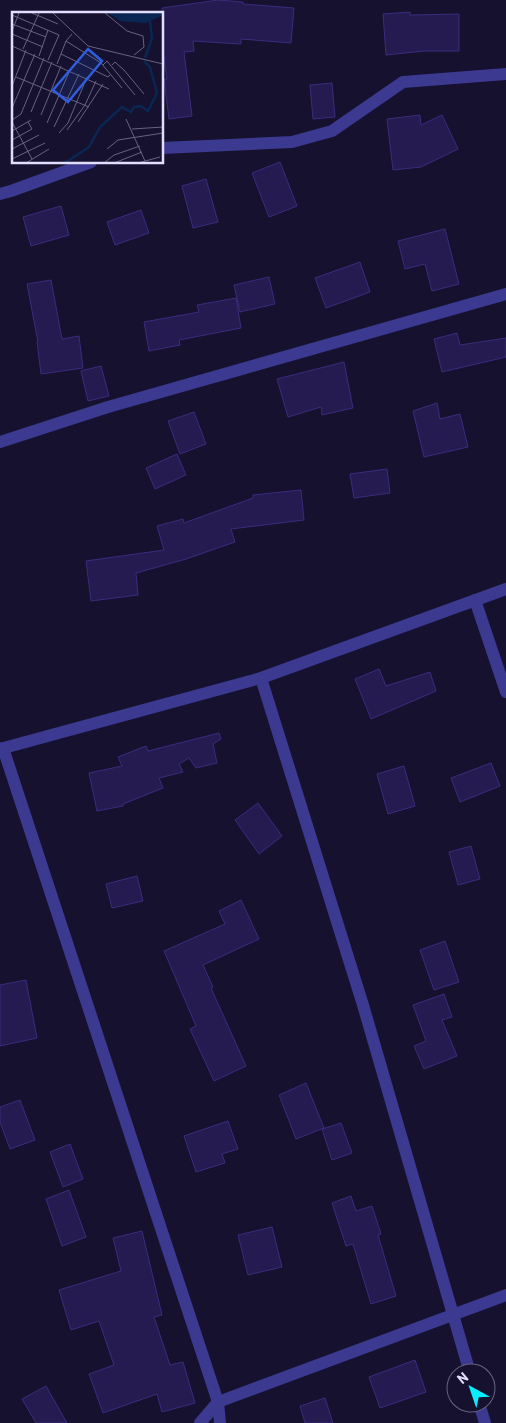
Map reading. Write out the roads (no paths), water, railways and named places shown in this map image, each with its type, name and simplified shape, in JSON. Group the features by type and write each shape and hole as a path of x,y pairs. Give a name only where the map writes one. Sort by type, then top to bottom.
{"street":[{"path":"164,148 292,142 332,131 402,82 506,74"},
{"path":"0,194 85,164"},
{"path":"0,442 108,407 506,294"},
{"path":"220,1423 218,1402 1,748 261,678 506,589"},
{"path":"475,600 506,692"},
{"path":"261,678 363,1005 467,1363"},
{"path":"200,1423 218,1402 506,1295"}]}
